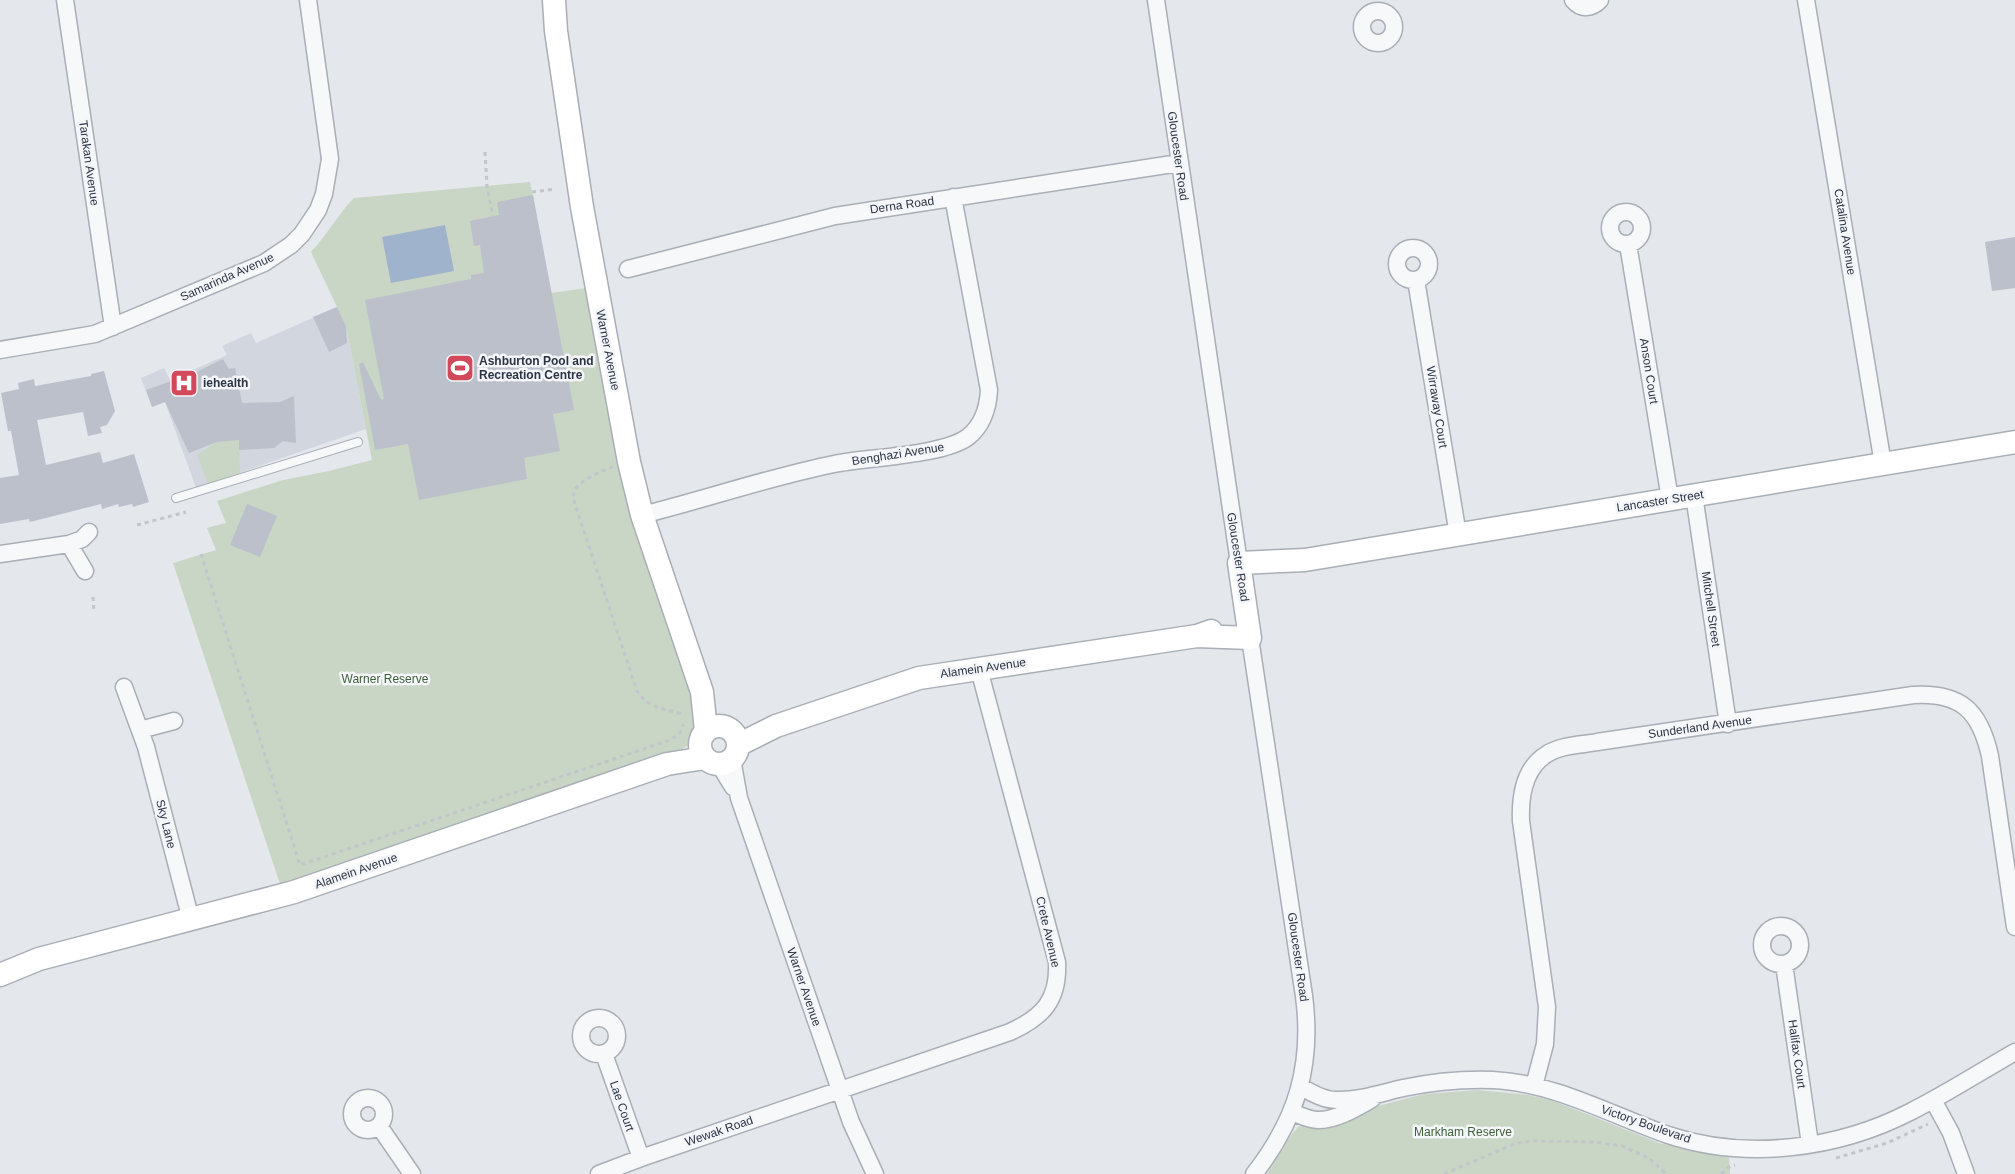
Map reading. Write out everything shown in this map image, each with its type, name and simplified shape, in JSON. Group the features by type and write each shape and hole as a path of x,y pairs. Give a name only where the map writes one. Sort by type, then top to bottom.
{"street":[{"name":"Tarakan Avenue","path":"65,0 113,327"},
{"name":"Samarinda Avenue","path":"0,350 85,336 113,327 264,263 291,245 312,220 324,194 330,160 308,0"},
{"name":"Warner Avenue","path":"554,0 556,31 582,206 629,462 642,515 840,1090 858,1140 876,1174"},
{"name":"Gloucester Road","path":"1156,0 1307,1017 1306,1061 1301,1087 1292,1112"},
{"path":"1573,0 1580,6 1585,7 1595,6 1600,0"},
{"name":"Catalina Avenue","path":"1806,0 1883,464"},
{"name":"Derna Road","path":"628,268 814,220 862,210 1179,164"},
{"name":"Benghazi Avenue","path":"642,515 834,464 944,447 967,437 976,430 986,411 989,390 953,197"},
{"name":"Anson Court","path":"1628,244 1670,499"},
{"name":"Wirraway Court","path":"1416,280 1458,534"},
{"name":"Lancaster Street","path":"1240,569 1305,560 2015,442"},
{"name":"Mitchell Street","path":"1694,495 1728,724"},
{"path":"0,554 69,544 76,542 89,532"},
{"path":"69,544 85,571"},
{"name":"Alamein Avenue","path":"0,975 39,959 294,892 720,744 919,678 1249,629"},
{"name":"Crete Avenue","path":"840,1090 1027,1024 1038,1017 1055,987 1057,974 1054,949 980,668"},
{"name":"Sky Lane","path":"124,686 146,747 190,920"},
{"name":"Sunderland Avenue","path":"1534,1086 1545,1044 1548,1007 1521,821 1521,797 1530,772 1546,754 1569,747 1929,694 1948,698 1970,711 1986,739 2015,927"},
{"path":"140,730 174,721"},
{"name":"Alamein Avenue","path":"0,961 39,959"},
{"name":"Halifax Court","path":"1784,964 1810,1144"},
{"name":"Victory Boulevard","path":"1301,1087 1317,1095 1336,1100 1381,1094 1401,1088 1446,1081 1493,1080 1554,1091 1647,1127 1692,1141 1743,1148 1789,1147 1859,1134 1933,1100 2015,1052"},
{"name":"Lae Court","path":"604,1054 641,1158"},
{"name":"Wewak Road","path":"599,1174 840,1090"},
{"name":"Victory Boulevard","path":"1292,1112 1309,1118 1324,1119 1352,1111 1381,1094"},
{"path":"1933,1100 1951,1133 1966,1174"},
{"path":"1254,1174 1276,1142 1292,1112"},
{"path":"379,1126 412,1174"}],"lane":[{"path":"176,498 358,442"}],"path":[{"path":"486,152 487,186 493,216"},
{"path":"532,192 556,189"},
{"path":"201,554 300,865 661,743 676,737 680,733 684,727 684,714 672,713 657,708 645,700 637,691 573,498 574,490 579,484 603,471 629,462"},
{"path":"137,524 186,512"},
{"path":"93,597 94,612"},
{"path":"1444,1174 1514,1144 1531,1141 1594,1142 1622,1146 1649,1158 1666,1174"},
{"path":"1721,1174 1729,1167 1736,1165"}],"shaded area":[{"path":"337,307 346,326 366,429 196,488 165,402 152,407 141,378 164,368 170,380 227,355 222,346 251,333 256,343"}],"green space":[{"name":"Warner Reserve","path":"530,182 551,293 586,288 697,705 699,733 681,750 281,887 173,563 216,550 207,528 226,523 217,501 283,480 372,460 346,326 311,252 354,198"},
{"path":"239,440 240,473 208,484 197,455 217,442"},
{"name":"Markham Reserve","path":"1478,1090 1528,1095 1554,1101 1659,1143 1729,1157 1730,1174 1267,1174 1298,1127 1424,1094"}],"water":[{"path":"445,225 454,271 391,283 382,237"}],"building":[{"name":"Ashburton Pool and Recreation Centre","path":"533,195 574,410 553,414 560,451 524,458 527,479 419,500 408,444 375,450 359,364 363,362 381,400 384,399 365,300 471,279 471,275 484,273 480,245 474,246 470,221 499,215 497,202"},
{"path":"2015,237 2015,288 1992,291 1985,242"},
{"path":"337,307 346,326 347,343 329,352 313,317"},
{"path":"223,359 229,369 235,368 242,403 280,402 294,396 296,443 283,441 274,448 239,450 239,440 217,442 189,453 165,402 152,407 146,390 194,373"},
{"path":"104,371 115,411 107,425 100,427 102,433 88,436 83,412 37,420 46,465 100,452 103,463 134,454 149,502 133,507 132,504 119,507 118,504 102,509 101,504 30,522 29,519 0,524 0,478 19,475 11,431 8,431 1,393 19,389 18,383 34,379 35,386 91,376 91,374"},
{"path":"247,504 277,516 260,557 230,545"}],"place":[{"name":"Ashburton Pool and Recreation Centre","path":"460,368"},
{"name":"iehealth","path":"184,383"}]}
